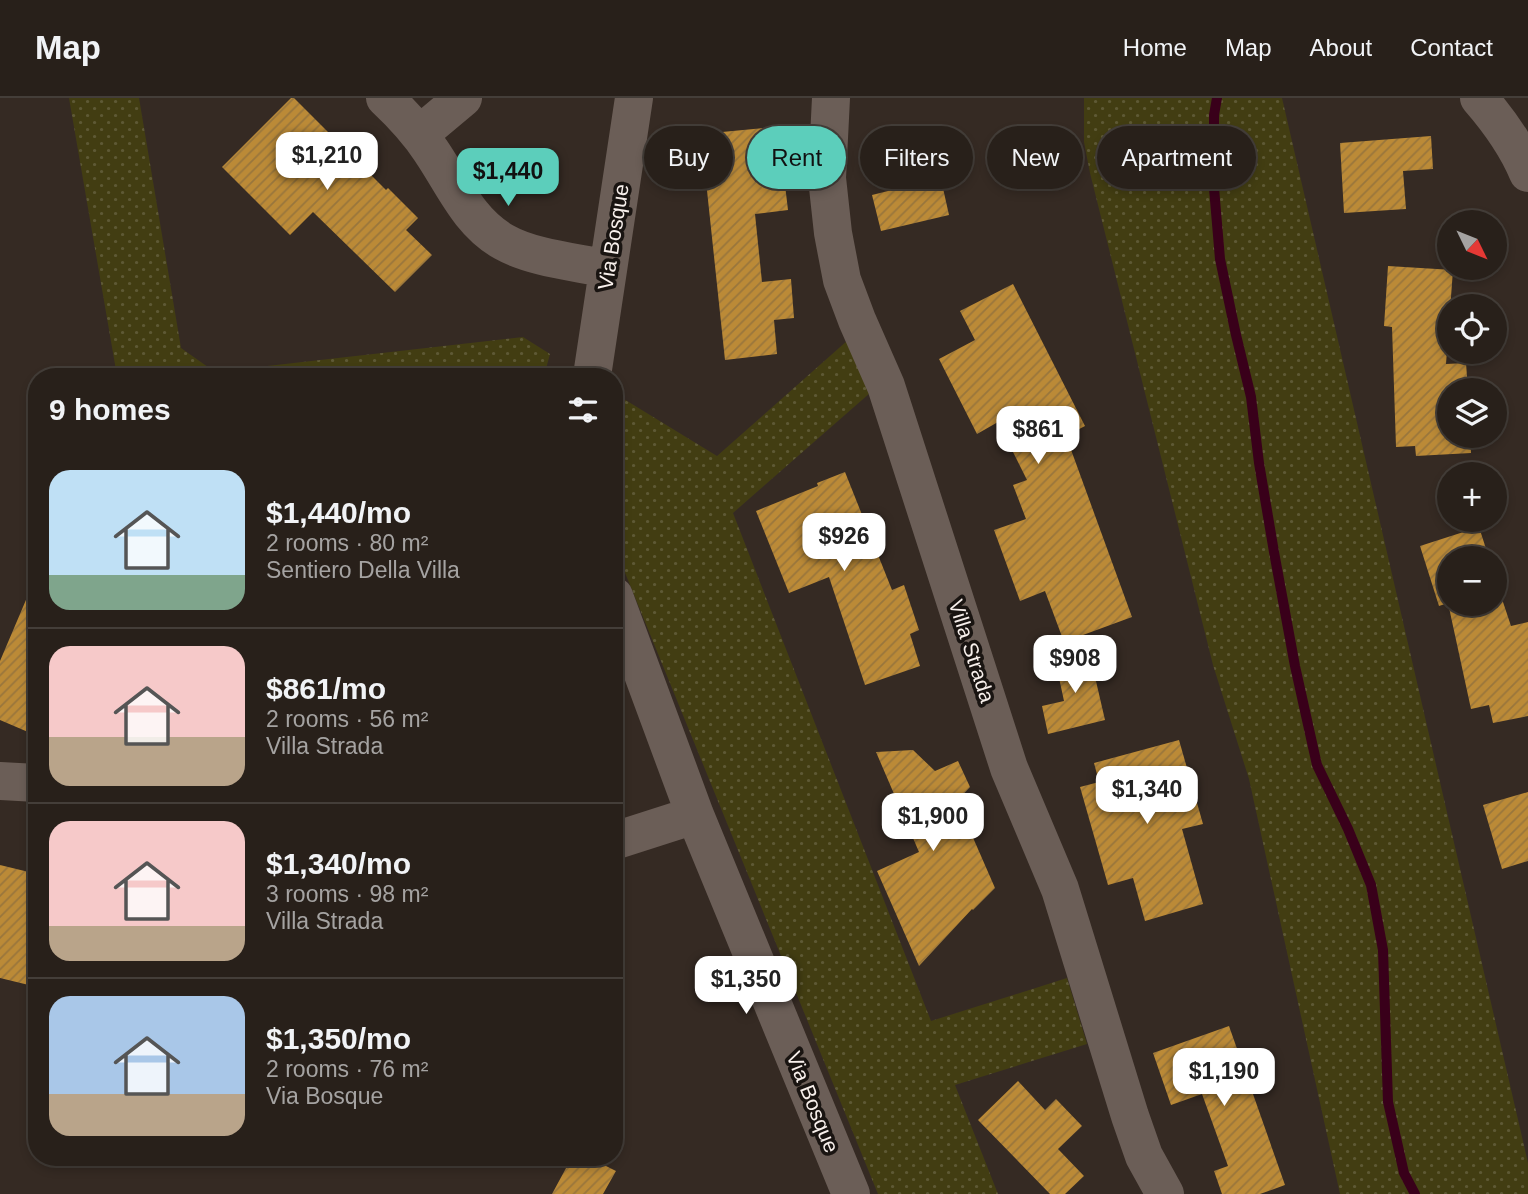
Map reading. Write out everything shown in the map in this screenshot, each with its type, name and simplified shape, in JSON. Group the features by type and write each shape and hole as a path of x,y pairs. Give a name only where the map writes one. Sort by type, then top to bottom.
{"street":[{"path":"385,98 419,134 453,189 487,230 503,242 524,251 608,269"},
{"path":"419,134 463,98"},
{"name":"Via Bosque","path":"593,368 634,98"},
{"name":"Villa Strada","path":"831,98 827,178 842,280 886,386 1009,768 1060,889 1144,1156 1166,1194"},
{"path":"1479,98 1510,138 1528,173"},
{"name":"Via Bosque","path":"623,620 695,815 852,1194"},
{"path":"0,781 28,783"},
{"path":"623,838 695,815"}],"shaded area":[{"path":"69,98 139,98 181,348 209,368 116,368"},
{"path":"1084,98 1282,98 1528,1163 1528,1194 1340,1194 1249,779 1213,665 1084,142"},
{"path":"523,337 550,354 546,368 250,368"},
{"path":"848,340 870,393 733,513 931,1021 1067,978 1087,1044 955,1085 998,1194 878,1194 623,568 623,399 717,456"}],"building":[{"path":"291,98 418,218 406,230 432,255 395,292 313,212 290,235 222,167"},
{"path":"747,130 747,189 786,189 788,210 755,214 762,282 791,279 794,318 774,320 777,354 725,360 707,189 733,189 733,131"},
{"path":"1431,136 1433,169 1403,171 1406,209 1344,213 1340,143"},
{"path":"896,189 943,189 949,215 881,231 872,195"},
{"path":"1388,266 1437,269 1437,280 1452,280 1451,294 1437,294 1437,364 1466,364 1467,378 1437,378 1437,448 1471,448 1471,453 1416,456 1415,446 1396,447 1392,327 1384,326"},
{"path":"1013,284 1085,426 1066,436 1132,617 1064,642 1045,591 1020,601 994,530 1026,519 1013,485 1027,480 998,422 977,434 939,359 975,340 960,311"},
{"path":"845,472 892,590 904,585 919,630 910,634 920,666 865,685 829,577 789,593 756,511"},
{"path":"1463,532 1481,532 1485,546 1437,546 1437,600 1420,546"},
{"path":"28,595 28,732 0,720 0,661"},
{"path":"1507,614 1511,626 1528,622 1528,716 1493,723 1489,705 1471,709 1451,616"},
{"path":"1089,651 1105,720 1048,734 1042,706 1064,701 1055,659"},
{"path":"1179,740 1203,824 1182,829 1203,904 1145,921 1133,878 1108,885 1080,787 1099,782 1094,763"},
{"path":"913,750 935,771 958,761 970,787 957,801 995,888 919,966 877,871 919,852 876,752"},
{"path":"1528,792 1528,861 1502,869 1483,805"},
{"path":"0,865 28,872 28,985 0,978"},
{"path":"1229,1026 1285,1185 1260,1194 1222,1194 1214,1171 1228,1166 1202,1094 1171,1105 1153,1053"},
{"path":"1018,1081 1045,1110 1056,1099 1082,1126 1058,1149 1084,1176 1065,1194 1050,1194 978,1120"},
{"path":"567,1166 606,1166 616,1171 603,1194 552,1194"}],"waterway":[{"path":"1217,98 1214,115 1214,188 1220,259 1251,397 1274,552 1317,765 1371,885 1383,950 1388,1102 1404,1173 1415,1194"}]}
